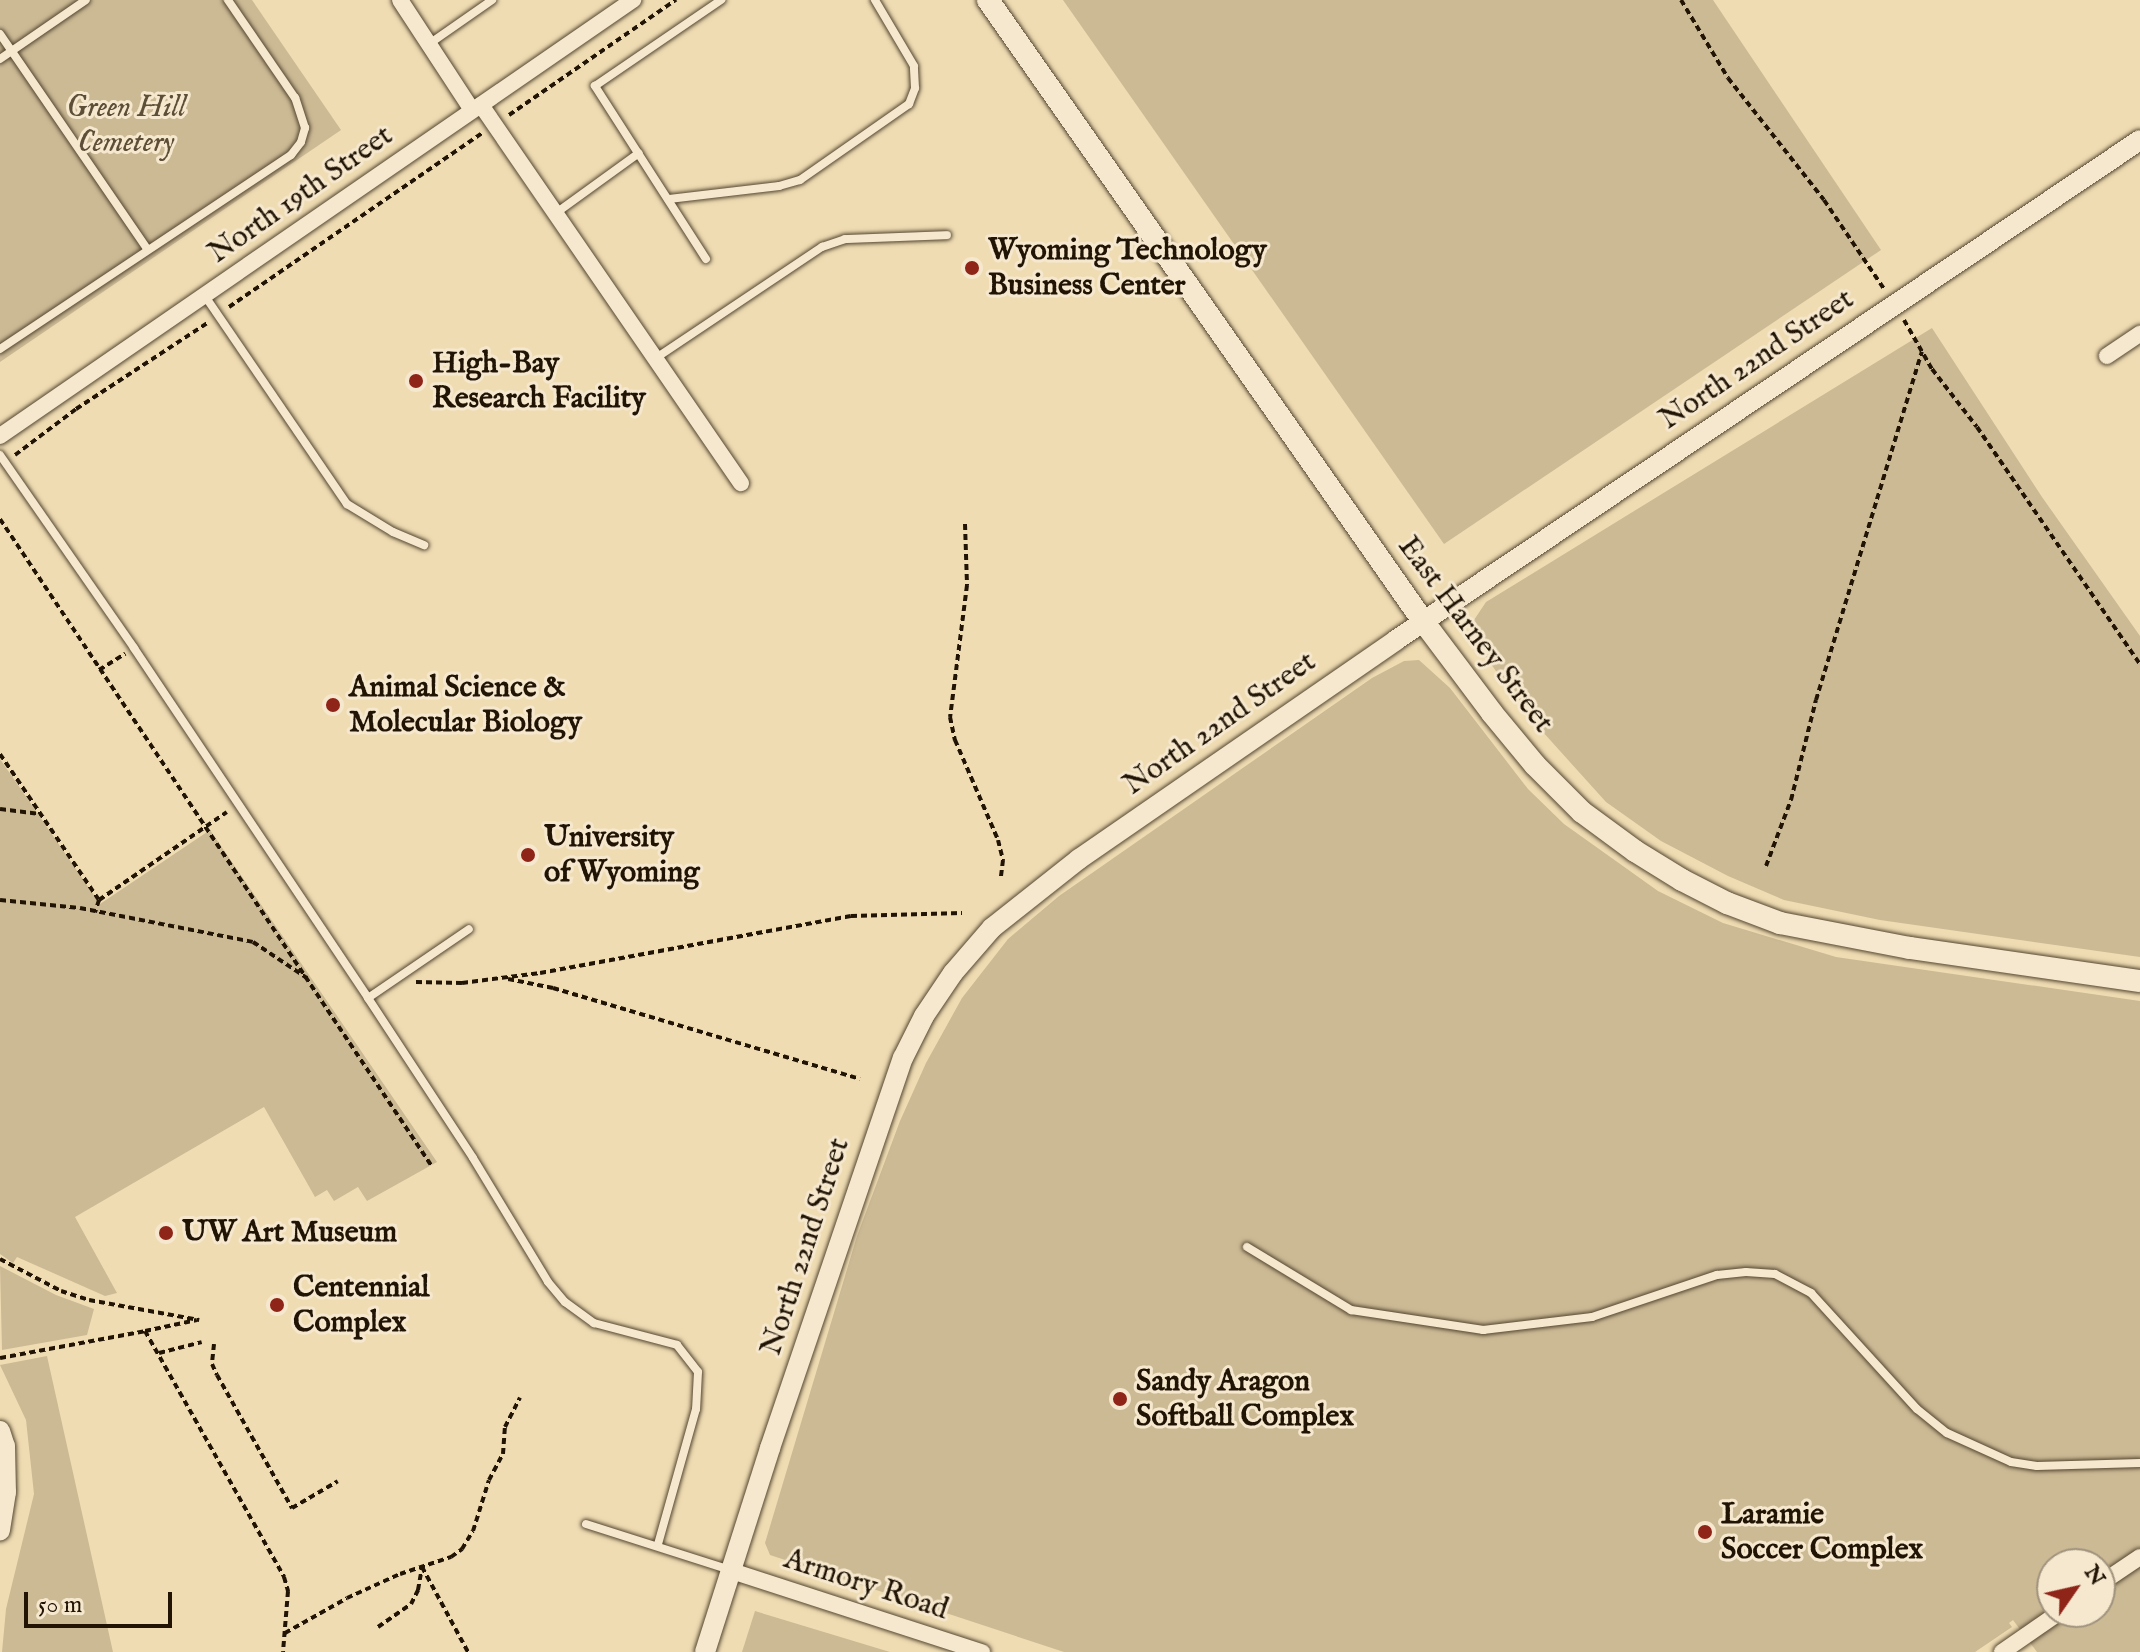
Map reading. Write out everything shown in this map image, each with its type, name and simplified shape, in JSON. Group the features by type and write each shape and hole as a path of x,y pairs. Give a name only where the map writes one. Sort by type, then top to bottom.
{"main road":[{"name":"East Harney Street","path":"988,0 1423,621 1518,744 1582,812 1635,851 1727,903 1780,923 1847,938 2140,981"}],"street":[{"path":"400,0 428,44 476,108 494,125 741,483"},
{"name":"North 19th Street","path":"0,436 633,0"},
{"name":"North 22nd Street","path":"705,1652 876,1131 903,1058 924,1016 953,973 992,928 1033,892 1423,621 2140,140"},
{"path":"2107,356 2140,334"},
{"path":"0,1431 5,1446 6,1492 0,1531"},
{"path":"2116,1573 2140,1557"},
{"name":"Armory Road","path":"732,1571 982,1652"},
{"path":"2002,1652 2037,1628"}],"lane":[{"path":"0,59 86,0"},
{"path":"0,349 291,155 301,142 305,128 295,98 228,0"},
{"path":"428,44 492,0"},
{"path":"706,259 595,86 721,0"},
{"path":"669,199 779,186 800,180 909,104 915,88 914,66 875,0"},
{"path":"0,34 147,249"},
{"path":"555,214 639,153"},
{"path":"655,359 822,247 845,239 947,235"},
{"path":"205,296 347,504 393,532 424,545"},
{"path":"2,459 239,804 473,1158 529,1253 565,1302 594,1323 677,1345 698,1372 696,1409 658,1544"},
{"path":"368,998 469,929"},
{"path":"1247,1247 1351,1310 1483,1330 1592,1317 1717,1275 1746,1272 1775,1274 1811,1293 1917,1409 1947,1433 1967,1444 2011,1462 2037,1466 2140,1463"},
{"path":"586,1524 658,1544 732,1571"}],"path":[{"path":"2,459 218,315 676,0"},
{"path":"1681,0 1728,78 1824,200 1922,351 2140,664"},
{"path":"1766,866 1791,800 1816,700 1922,351"},
{"path":"0,519 431,1165"},
{"path":"965,524 967,585 950,717 955,740 998,840 1003,860 1001,877"},
{"path":"99,670 134,648"},
{"path":"0,754 99,900"},
{"path":"95,912 99,900 239,804"},
{"path":"0,809 40,814"},
{"path":"0,900 95,912 253,942 308,979"},
{"path":"398,977 424,985 501,978 851,916 962,913"},
{"path":"501,978 553,988 860,1079"},
{"path":"0,1259 40,1281 89,1300 199,1320 0,1358"},
{"path":"145,1331 284,1577 288,1591 283,1652"},
{"path":"159,1353 202,1342"},
{"path":"214,1344 212,1364 217,1375 292,1508 338,1481"},
{"path":"285,1633 347,1598 451,1557 462,1549 473,1531 489,1480 503,1454 505,1427 520,1398"},
{"path":"378,1627 411,1604 418,1590 422,1567"},
{"path":"422,1567 468,1652"}],"green space":[{"name":"Green Hill Cemetery","path":"0,0 252,0 341,130 0,362"},
{"path":"1063,0 1713,0 1881,250 1444,544"},
{"path":"1932,328 2042,497 2140,636 2140,957 1880,920 1784,900 1728,876 1661,841 1606,802 1523,710 1475,641 1474,620 1486,602"},
{"path":"1419,660 1450,688 1528,789 1564,824 1658,891 1723,923 1836,957 2140,1001 2140,1652 2037,1652 2013,1620 2009,1623 2012,1627 1975,1652 1064,1652 770,1555 765,1543 857,1236 900,1121 926,1063 962,998 1008,939 1059,896 1372,678 1404,661"},
{"path":"0,759 100,904 210,830 437,1162 367,1201 358,1187 334,1201 327,1190 315,1197 264,1107 75,1217 117,1293 105,1296 17,1257 13,1263 0,1254"},
{"path":"0,1266 56,1295 94,1309 87,1335 2,1350"},
{"path":"47,1356 113,1652 2,1652 6,1609 34,1494 26,1420 0,1365"},
{"path":"755,1611 890,1652 742,1652"}],"place":[{"name":"Wyoming Technology Business Center","path":"972,268"},
{"name":"High-Bay Research Facility","path":"416,381"},
{"name":"Animal Science & Molecular Biology","path":"333,705"},
{"name":"University of Wyoming","path":"528,855"},
{"name":"UW Art Museum","path":"166,1233"},
{"name":"Centennial Complex","path":"277,1305"},
{"name":"Sandy Aragon Softball Complex","path":"1120,1399"},
{"name":"Laramie Soccer Complex","path":"1705,1532"}]}
